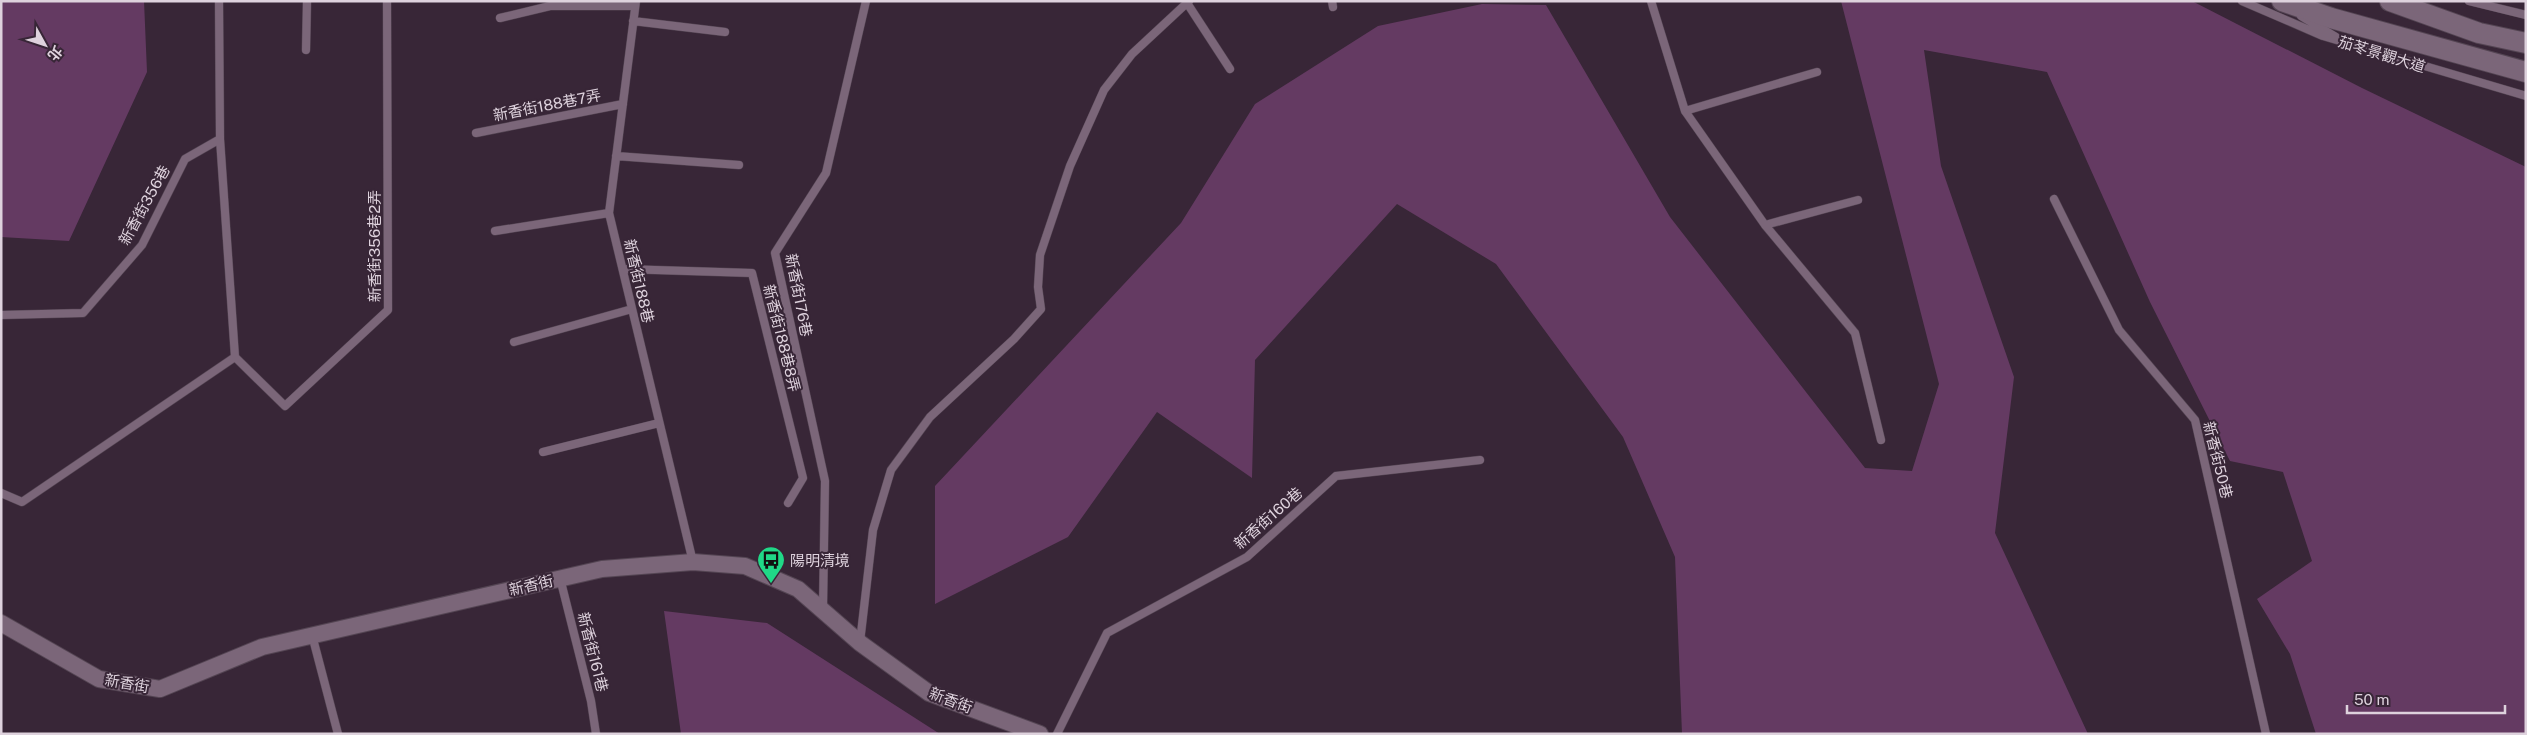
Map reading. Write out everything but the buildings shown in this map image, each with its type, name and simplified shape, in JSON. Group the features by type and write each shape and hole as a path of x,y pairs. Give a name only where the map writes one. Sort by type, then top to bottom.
{"street":[{"name":"茄苳景觀大道","path":"2282,1 2331,18 2526,72"},
{"path":"2390,1 2479,33 2526,43"},
{"name":"新香街","path":"1,623 99,679 160,689 262,647 602,569 692,562 745,566 798,589 860,643 928,693 1040,734"}],"lane":[{"path":"1,493 22,502 235,358 220,139 219,1"},
{"path":"306,50 307,1"},
{"name":"新香街356巷2弄","path":"235,358 285,406 388,310 387,1"},
{"name":"新香街176巷","path":"822,611 825,481 775,253 826,173 866,1"},
{"path":"1651,1 1686,111 1765,225 1855,333 1881,440"},
{"name":"茄苳景觀大道","path":"2242,1 2323,36 2526,96"},
{"path":"2276,1 2346,43"},
{"path":"2469,1 2526,15"},
{"path":"860,643 873,530 891,470 930,417 1014,339 1041,309 1038,287 1040,255 1070,166 1104,90 1132,54 1188,2 1230,69"},
{"path":"500,18 550,6 636,4"},
{"name":"新香街188巷","path":"636,4 609,213 692,562"},
{"path":"633,21 725,32"},
{"path":"1686,111 1817,72"},
{"name":"新香街188巷7弄","path":"476,133 623,104"},
{"name":"新香街356巷","path":"1,315 83,313 142,245 185,159 220,139"},
{"path":"616,156 739,165"},
{"path":"1765,225 1858,200"},
{"name":"新香街50巷","path":"2054,200 2119,330 2195,420 2266,734"},
{"path":"495,231 609,213"},
{"name":"新香街188巷8弄","path":"622,269 752,273 803,478 788,503"},
{"path":"514,342 632,309"},
{"path":"543,452 659,423"},
{"name":"新香街160巷","path":"1057,734 1108,632 1247,557 1336,476 1480,460"},
{"name":"新香街161巷","path":"560,578 591,701 596,734"},
{"path":"312,636 338,734"}],"shaded area":[{"path":"1,1 144,1 147,72 69,241 1,237"},
{"path":"1841,1 2192,1 2362,88 2526,167 2526,734 2316,734 2290,654 2257,599 2312,561 2283,472 2230,461 2150,302 2047,72 1924,50 1941,166 2014,377 1995,533 2088,734 1682,734 1675,557 1623,437 1496,264 1397,204 1255,360 1252,478 1157,412 1068,537 935,604 935,486 1181,223 1255,104 1378,26 1482,4 1546,5 1670,217 1865,468 1912,471 1939,384"},
{"path":"664,611 767,623 940,734 681,734"}],"place":[{"name":"陽明清境","path":"771,584"}]}
